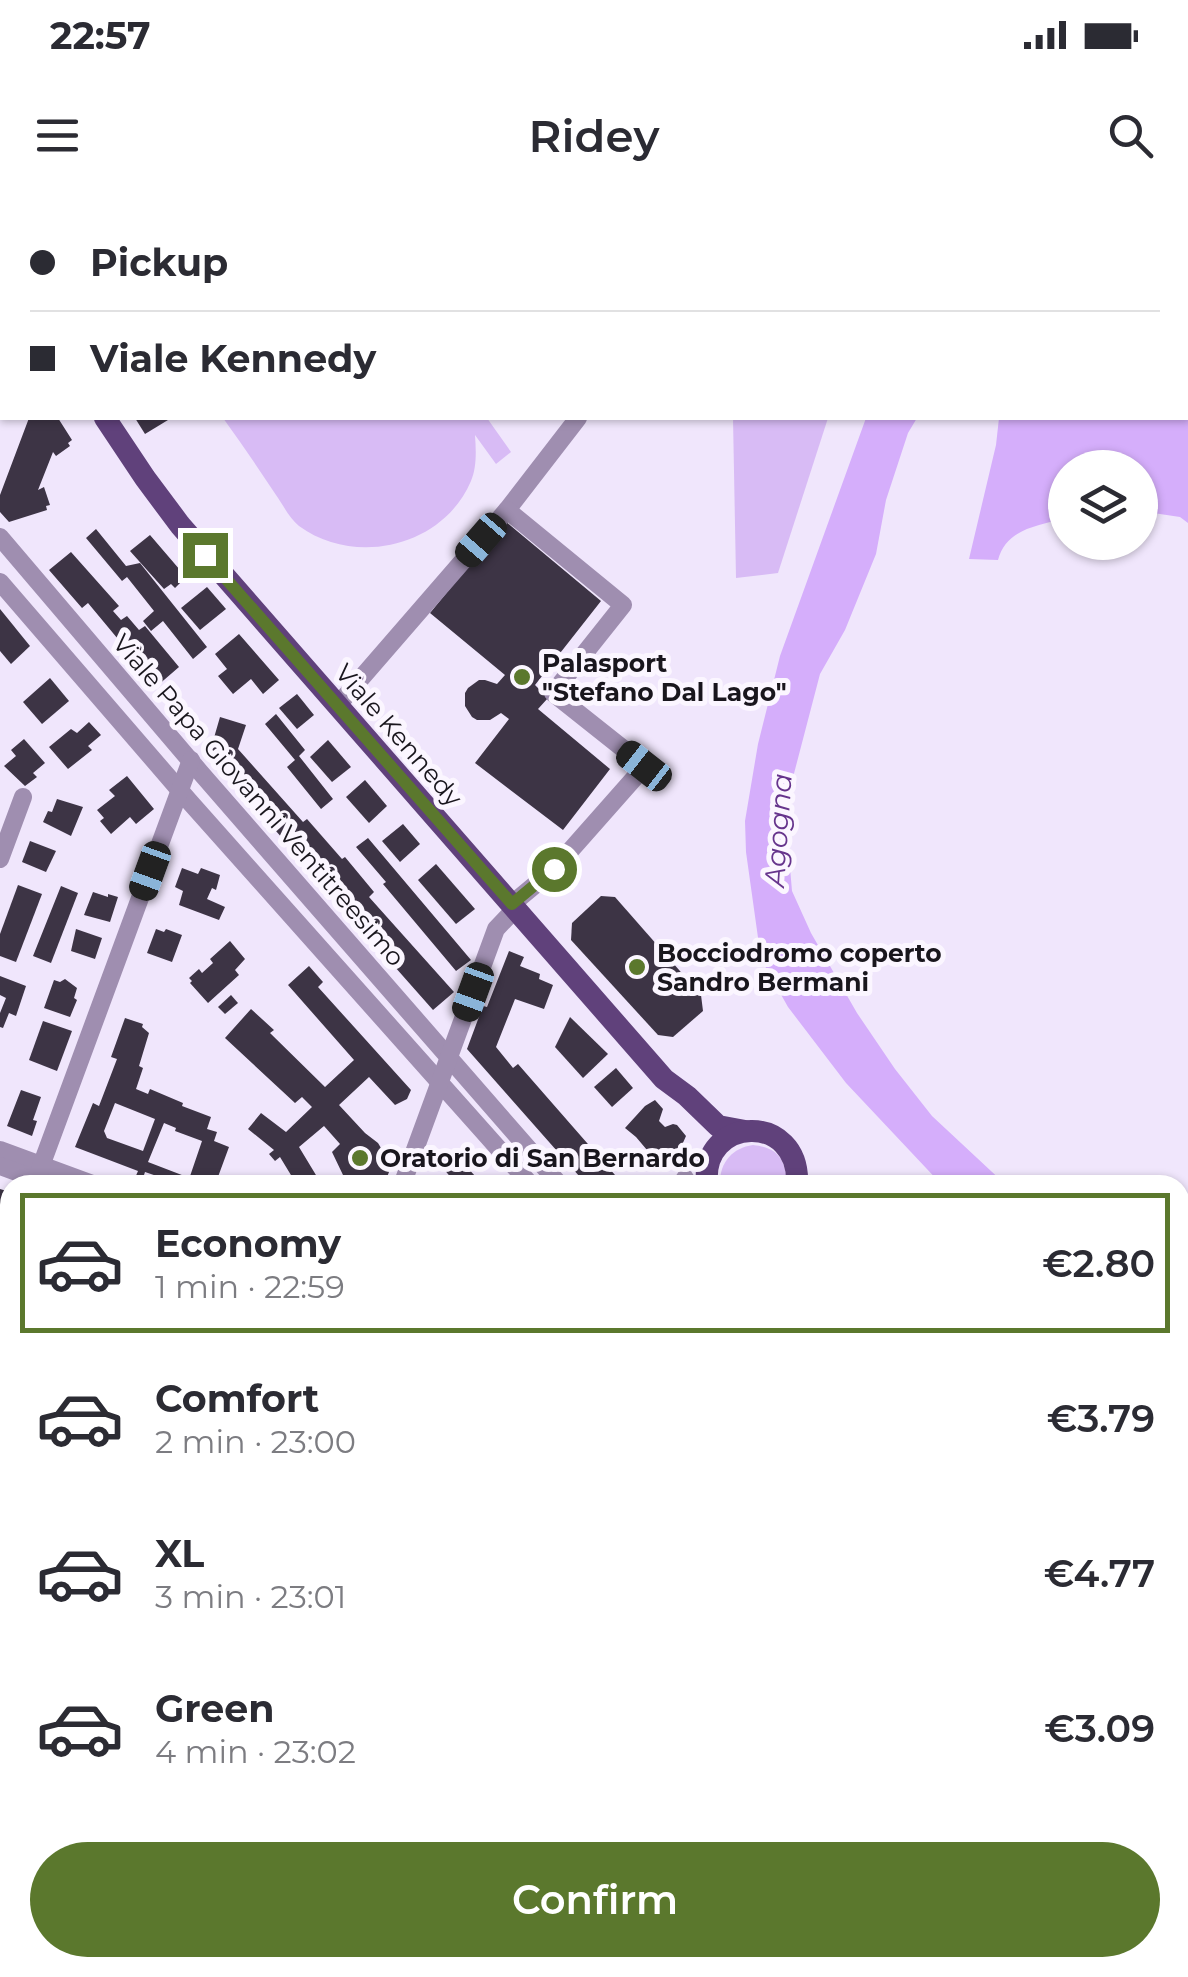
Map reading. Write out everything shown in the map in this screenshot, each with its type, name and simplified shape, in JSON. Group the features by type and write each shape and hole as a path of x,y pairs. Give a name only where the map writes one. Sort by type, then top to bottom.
{"main road":[{"name":"Viale Kennedy","path":"106,420 180,525 664,1079"},
{"path":"664,1079 718,1126 774,1136 794,1158 798,1175"},
{"path":"664,1079 677,1104 711,1144 705,1175"},
{"path":"710,1159 730,1136 745,1131"}],"street":[{"path":"337,706 507,510 576,420"},
{"path":"406,1175 496,929 644,766 553,693 624,604 507,510"},
{"name":"Viale Papa Giovanni Ventitreesimo","path":"0,537 551,1175"},
{"name":"Viale Papa Giovanni Ventitreesimo","path":"0,582 521,1175"},
{"path":"42,1175 191,760"},
{"path":"0,859 23,797"},
{"path":"0,1150 35,1175"},
{"path":"0,1166 28,1175"}],"shaded area":[{"path":"224,420 488,420 511,452 496,464 475,435 471,481 458,504 419,535 396,544 371,547 321,539 299,526"},
{"path":"733,420 827,420 778,573 736,578"},
{"path":"753,1145 770,1149 779,1157 786,1175 721,1175 728,1158"}],"water":[{"name":"Agogna","path":"865,420 916,420 886,500 876,554 845,630 820,674 791,785 787,833 792,891 857,1013 895,1069 932,1116 995,1175 933,1175 846,1083 788,1007 761,959 745,821 758,744 780,656"},
{"path":"999,420 1188,420 1188,523 1180,517 1158,514 1158,450 1048,450 1048,523 1015,535 998,560 969,559"}],"building":[{"path":"28,420 59,420 72,440 56,456 53,452 38,490 44,487 50,505 47,510 9,522 0,512 0,495"},
{"path":"136,420 168,420 145,434"},
{"name":"Palasport \"Stefano Dal Lago\"","path":"505,521 601,601 535,685 548,698 538,709 610,769 563,830 475,763 509,719 501,713 490,720 477,720 465,706 465,693 479,680 497,684 505,675 430,613"},
{"path":"96,529 126,566 140,563 207,647 193,659 163,621 151,631 143,621 154,611 127,577 122,581 86,538"},
{"path":"150,535 186,577 175,588 171,584 164,589 130,551"},
{"path":"71,552 119,606 113,611 121,620 127,616 139,630 145,626 179,667 157,686 88,603 82,608 49,570"},
{"path":"207,587 226,609 200,630 181,608"},
{"path":"0,609 30,646 11,664 0,651"},
{"path":"239,634 279,680 263,694 251,679 233,694 218,676 227,669 215,654"},
{"path":"50,678 69,701 42,724 23,702"},
{"path":"297,694 314,715 297,729 279,708"},
{"path":"276,714 305,750 299,756 333,799 321,809 287,767 295,760 265,724"},
{"path":"220,717 246,725 238,749 303,822 307,819 342,859 345,857 374,892 369,897 454,992 433,1010 349,915 354,910 324,875 286,837 283,839 209,755"},
{"path":"89,722 101,735 88,746 92,750 68,769 49,747 71,729 77,733"},
{"path":"24,739 45,763 33,773 37,777 25,786 4,766 16,756 11,750"},
{"path":"328,740 351,767 332,782 310,757"},
{"path":"127,776 154,809 136,824 130,817 111,834 97,810 115,796 109,790"},
{"path":"365,780 387,806 369,823 346,797"},
{"path":"57,799 83,807 71,836 43,822"},
{"path":"403,824 420,844 400,862 382,841"},
{"path":"368,838 471,960 456,971 356,847"},
{"path":"30,841 56,851 46,872 22,862"},
{"path":"436,864 475,909 456,924 418,880"},
{"path":"182,868 198,874 201,868 220,875 216,890 212,888 207,899 225,907 219,920 179,905 183,891 175,887"},
{"path":"18,885 42,894 16,962 0,956 0,934"},
{"path":"61,886 78,893 51,963 33,956"},
{"path":"93,892 118,897 110,922 84,915"},
{"name":"Bocciodromo coperto Sandro Bermani","path":"601,896 615,897 701,995 703,1011 673,1037 658,1035 571,940 572,923"},
{"path":"76,929 102,938 95,959 71,951"},
{"path":"156,929 182,935 172,962 147,953"},
{"path":"230,941 245,959 235,970 239,975 208,1003 189,978 199,969 202,973 213,963 210,959"},
{"path":"509,951 524,957 520,966 540,974 539,979 553,985 544,1009 515,999 496,1047 513,1068 518,1064 615,1175 578,1175 467,1049 483,1006 487,1007"},
{"path":"309,966 323,982 318,987 411,1090 407,1099 395,1105 369,1077 339,1105 378,1143 388,1175 343,1175 332,1152 340,1144 324,1126 299,1147 316,1175 291,1175 280,1157 275,1161 269,1154 274,1150 248,1129 261,1113 286,1132 312,1107 302,1097 295,1103 225,1038 251,1009 325,1087 354,1060 288,985"},
{"path":"0,976 26,986 16,1016 9,1013 3,1028 0,1013 6,998 0,995"},
{"path":"65,979 77,988 70,1017 44,1008 54,980"},
{"path":"231,995 238,1003 225,1014 218,1007"},
{"path":"570,1017 608,1054 583,1078 555,1047"},
{"path":"125,1018 143,1024 149,1033 136,1089 148,1094 150,1089 211,1117 207,1129 217,1132 214,1141 229,1147 219,1175 190,1175 202,1141 164,1123 148,1162 182,1175 136,1175 138,1171 75,1147 93,1103 99,1106 117,1059 111,1057","holes":["115,1103 155,1119 143,1151 107,1138 104,1131"]},
{"path":"43,1021 72,1031 57,1071 29,1060"},
{"path":"616,1068 633,1088 612,1107 594,1087"},
{"path":"21,1090 41,1097 32,1136 7,1126"},
{"path":"655,1100 663,1109 659,1121 665,1127 677,1125 686,1136 682,1145 658,1163 625,1128"},
{"path":"459,1158 474,1175 449,1175 443,1168"}],"place":[{"name":"Palasport \"Stefano Dal Lago\"","path":"522,677"},
{"name":"Bocciodromo coperto Sandro Bermani","path":"637,967"},
{"name":"Oratorio di San Bernardo","path":"360,1158"}],"route":[{"path":"205,555 512,904 554,869"}]}
